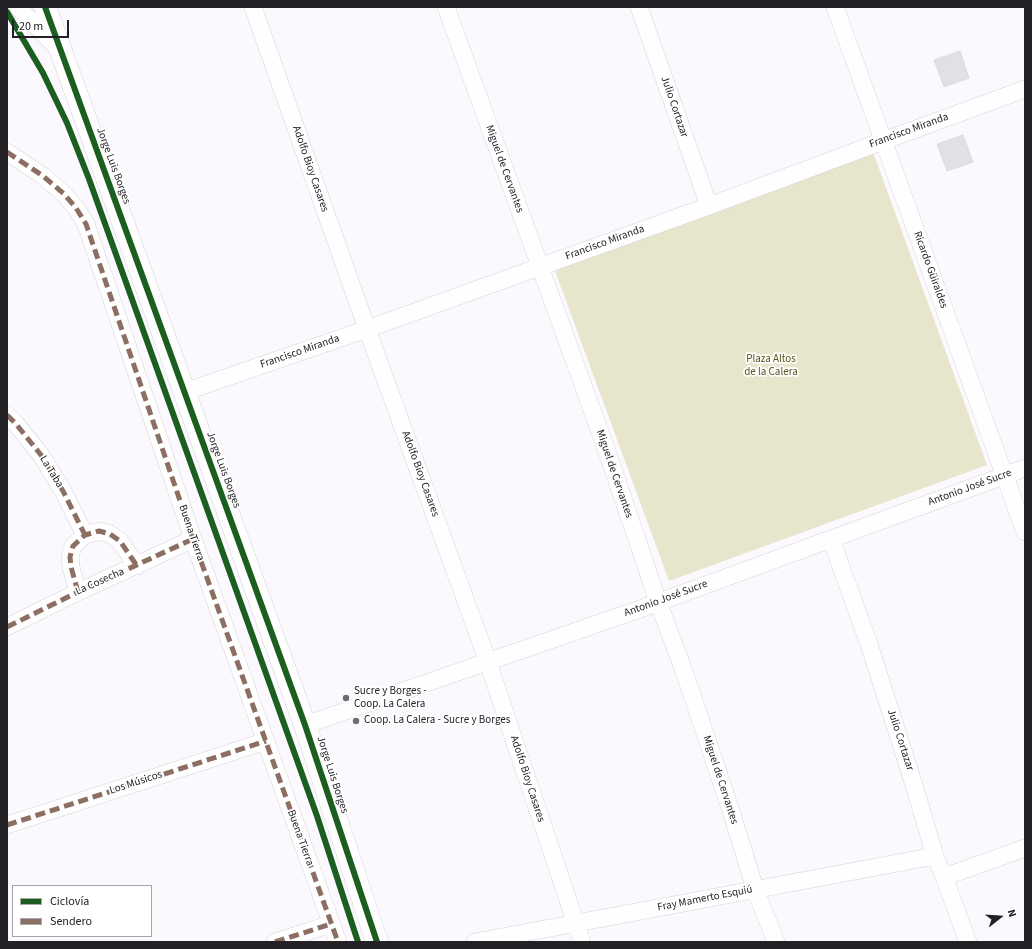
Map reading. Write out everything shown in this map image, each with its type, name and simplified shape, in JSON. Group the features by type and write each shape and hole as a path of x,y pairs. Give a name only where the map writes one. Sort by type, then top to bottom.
{"street":[{"path":"18,7 61,52"},
{"name":"Jorge Luis Borges","path":"44,7 305,725 377,942"},
{"name":"Adolfo Bioy Casares","path":"253,7 367,329 488,662 582,942"},
{"name":"Miguel de Cervantes","path":"446,7 608,454 658,602 683,668 732,814 755,889 776,942"},
{"name":"Julio Cortazar","path":"639,7 709,206"},
{"name":"Ricardo Güiraldes","path":"835,7 1025,532"},
{"name":"Francisco Miranda","path":"184,392 540,267 1025,89"},
{"name":"Buena Tierra","path":"7,152 43,176 64,194 76,208 86,224 194,540 338,942"},
{"name":"La Taba","path":"7,415 41,455 63,491 85,535"},
{"name":"Antonio José Sucre","path":"305,725 640,609 1025,468"},
{"path":"78,592 71,567 70,557 73,546 85,535 99,531 110,534 120,541 137,566"},
{"name":"Julio Cortazar","path":"831,539 869,644 914,785 934,856 944,877 968,942"},
{"name":"La Cosecha","path":"7,627 78,592 194,540"},
{"name":"Los Músicos","path":"7,825 266,741"},
{"path":"944,877 1025,848"},
{"name":"Fray Mamerto Esquiú","path":"475,942 934,856"},
{"path":"275,942 331,924"}],"green space":[{"name":"Plaza Altos de la Calera","path":"873,152 987,465 669,581 554,268"}],"building":[{"path":"960,51 969,78 944,87 934,60"},
{"path":"963,135 973,162 947,171 937,144"}],"marked path":[{"path":"7,152 43,176 64,194 76,208 86,224 193,539 338,942"},
{"path":"7,415 41,455 63,491 85,535"},
{"path":"78,592 71,567 70,557 73,546 85,535 99,531 110,534 120,541 137,566"},
{"path":"7,627 78,592 193,539"},
{"path":"7,825 266,741"},
{"path":"275,942 331,924"}],"cycle path":[{"path":"45,7 305,725 377,942"},
{"path":"7,12 43,73 67,123 89,179 317,816 358,942"}],"place":[{"name":"Sucre y Borges - Coop. La Calera","path":"346,698"},
{"name":"Coop. La Calera - Sucre y Borges","path":"356,721"}]}
